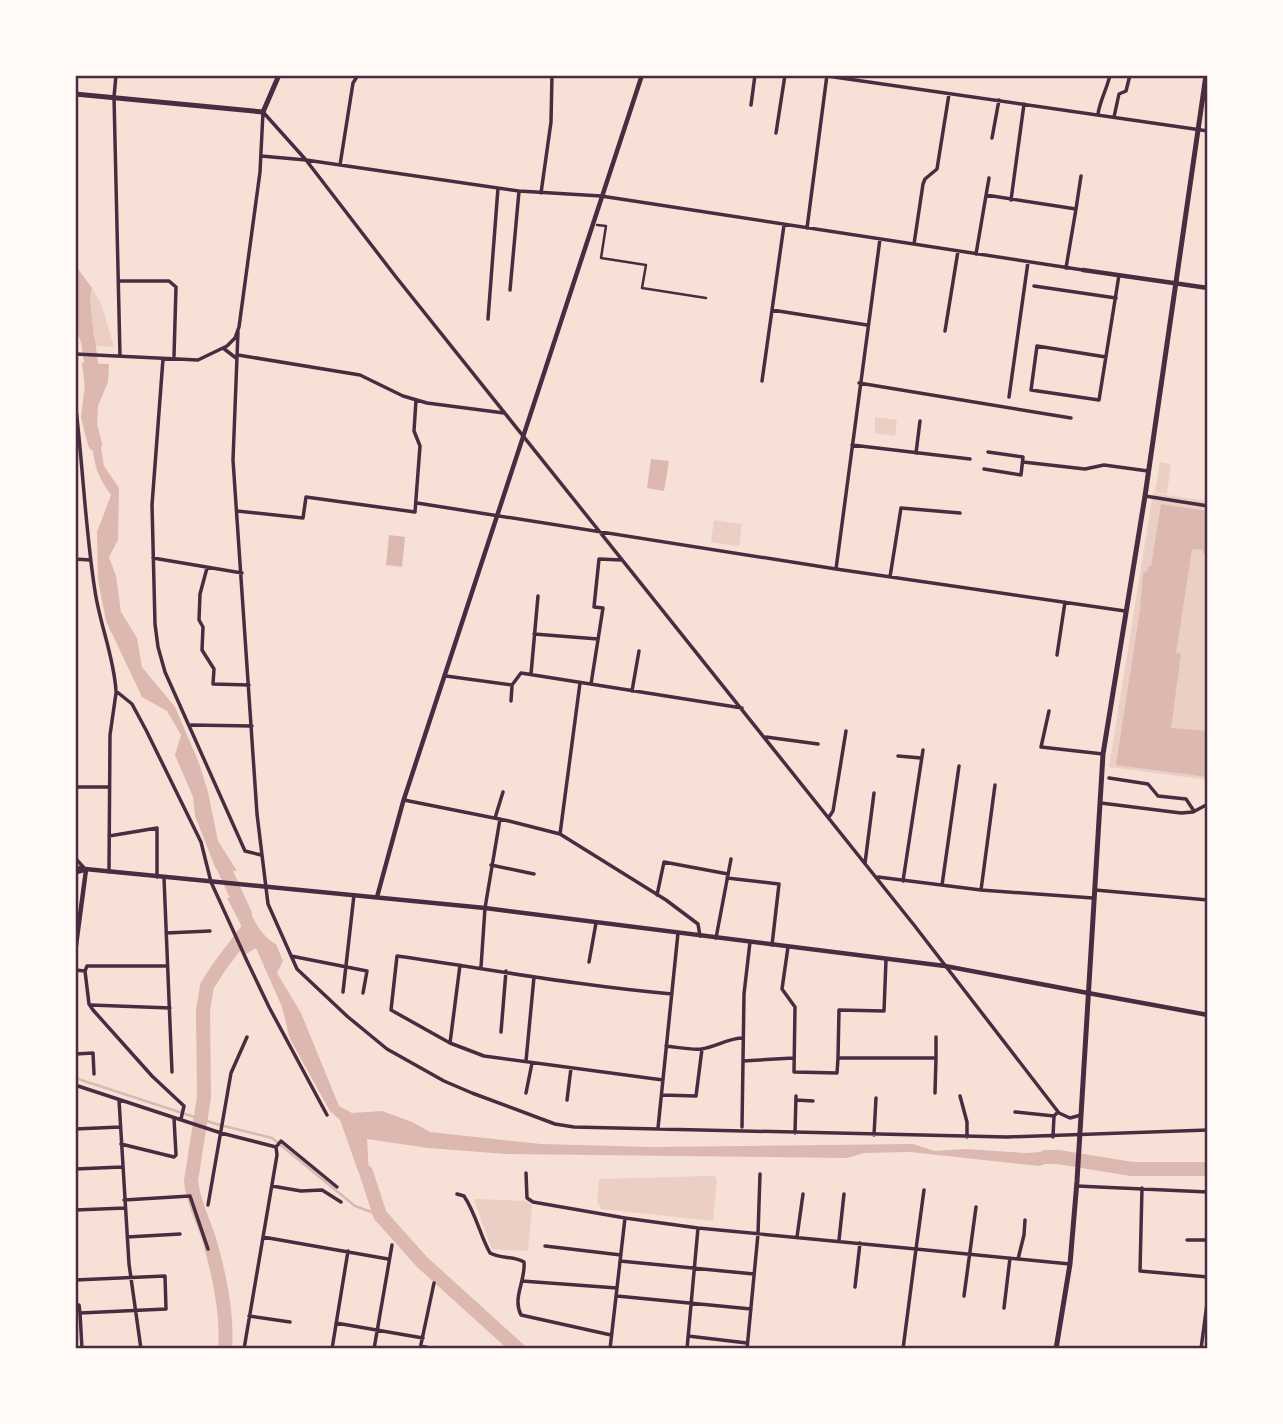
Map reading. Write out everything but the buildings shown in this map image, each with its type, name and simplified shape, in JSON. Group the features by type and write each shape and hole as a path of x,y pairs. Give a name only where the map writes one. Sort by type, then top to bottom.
{"main road":[{"path":"75,94 263,112 279,75"},
{"path":"1056,1349 1070,1264 1077,1184 1103,754 1145,496 1206,75"}],"street":[{"path":"116,75 114,97 120,281 119,356"},
{"path":"340,165 353,83 358,75"},
{"path":"541,194 551,122 552,75"},
{"path":"377,897 404,800 642,75"},
{"path":"751,105 755,75"},
{"path":"776,133 785,75"},
{"path":"820,75 1208,131"},
{"path":"1098,114 1101,97 1108,86 1110,75"},
{"path":"1114,117 1119,94 1126,91 1130,75"},
{"path":"807,228 827,76"},
{"path":"914,244 923,184 937,169 949,94"},
{"path":"992,138 999,100"},
{"path":"1012,200 1024,104"},
{"path":"263,112 261,156 238,331 233,450 261,855 268,904 297,969 387,1049 444,1081 555,1124 606,1129 658,1128 967,1137 1080,1137 1208,1130"},
{"path":"263,112 306,160 523,437 829,817 1058,1112 1070,1118 1081,1115"},
{"path":"261,156 541,194 601,196 1208,288"},
{"path":"1066,268 1081,176"},
{"path":"976,254 989,178"},
{"path":"488,319 499,188"},
{"path":"510,290 519,191"},
{"path":"986,195 1076,209"},
{"path":"597,225 606,226 601,258 646,265 642,288 706,298"},
{"path":"762,381 784,225"},
{"path":"836,569 880,239"},
{"path":"945,331 958,251"},
{"path":"1009,397 1028,262"},
{"path":"1106,357 1037,346 1031,390 1099,400 1116,298 1119,275"},
{"path":"120,281 169,281 176,287 174,356"},
{"path":"1034,286 1116,298"},
{"path":"772,310 868,325"},
{"path":"75,354 198,360 223,348 238,331"},
{"path":"223,348 237,357 360,375 416,400 505,414"},
{"path":"163,359 153,483 155,624 161,663 245,851 261,855"},
{"path":"859,383 1071,418"},
{"path":"237,511 303,518 306,497 415,512 420,446 414,431 416,400"},
{"path":"75,401 90,560 97,608 115,676 116,691 110,735 109,872"},
{"path":"916,453 919,421"},
{"path":"75,444 81,444"},
{"path":"852,445 970,459"},
{"path":"984,469 1021,475 1023,457 988,452"},
{"path":"1023,462 1086,469 1104,465 1147,471"},
{"path":"1145,496 1208,506"},
{"path":"417,503 1125,611"},
{"path":"890,577 901,508 960,513"},
{"path":"153,558 242,573"},
{"path":"75,559 90,560"},
{"path":"591,684 603,608 594,607 599,559 622,560"},
{"path":"207,568 200,594 199,620 203,627 202,650 214,669 213,684 249,685"},
{"path":"531,674 538,596"},
{"path":"1056,656 1065,602"},
{"path":"534,634 598,639"},
{"path":"632,691 639,651"},
{"path":"511,701 512,685 521,673 743,709"},
{"path":"446,676 512,685"},
{"path":"560,834 581,682"},
{"path":"116,691 132,705 152,742 201,842 211,883 237,940 269,1007 327,1115"},
{"path":"1049,711 1041,747 1103,754"},
{"path":"190,725 252,726"},
{"path":"829,817 833,811 846,731"},
{"path":"765,737 818,744"},
{"path":"903,881 923,750"},
{"path":"898,756 921,758"},
{"path":"942,885 959,766"},
{"path":"1109,778 1148,784 1158,796 1186,799 1194,811"},
{"path":"981,890 995,785"},
{"path":"75,787 109,787"},
{"path":"481,967 485,908 503,792"},
{"path":"865,863 874,793"},
{"path":"404,800 560,834 698,923 700,936"},
{"path":"1098,803 1168,812 1194,811 1208,804"},
{"path":"109,836 157,828 157,877"},
{"path":"75,858 86,870"},
{"path":"716,938 731,859"},
{"path":"657,895 664,862 779,884 772,945"},
{"path":"491,865 534,874"},
{"path":"75,953 86,870"},
{"path":"75,871 485,908 945,966 1208,1015"},
{"path":"876,877 981,890 1093,898"},
{"path":"164,878 172,1072"},
{"path":"1093,890 1208,900"},
{"path":"343,992 354,895"},
{"path":"589,962 596,923"},
{"path":"166,933 210,931"},
{"path":"658,1128 678,933"},
{"path":"742,1127 744,994 750,942"},
{"path":"788,947 782,989 795,1007 794,1072 837,1073 839,1010 884,1011 887,960"},
{"path":"663,1080 484,1056 450,1043 391,1010 397,956 606,988 672,994"},
{"path":"291,957 367,971 363,993"},
{"path":"450,1043 460,965"},
{"path":"168,966 87,966 85,971 90,1005 101,1021 152,1076 177,1097 184,1106 182,1117"},
{"path":"75,970 85,971"},
{"path":"501,1032 506,971"},
{"path":"526,1062 534,976"},
{"path":"90,1005 170,1008"},
{"path":"208,1205 231,1073 247,1037"},
{"path":"935,1093 936,1037"},
{"path":"666,1046 702,1049 710,1045 724,1044 730,1039 743,1038"},
{"path":"661,1095 696,1096 702,1049"},
{"path":"75,1054 93,1054 94,1074"},
{"path":"743,1061 794,1058"},
{"path":"838,1058 936,1058"},
{"path":"526,1093 532,1063"},
{"path":"567,1100 571,1068"},
{"path":"75,1085 174,1117 182,1117 221,1133 276,1147"},
{"path":"960,1096 967,1122 967,1137"},
{"path":"795,1133 796,1098 813,1101"},
{"path":"874,1135 876,1098"},
{"path":"119,1100 127,1237 141,1349"},
{"path":"1015,1112 1054,1116"},
{"path":"1053,1137 1054,1116 1058,1112"},
{"path":"121,1144 175,1157 174,1117"},
{"path":"75,1129 120,1127"},
{"path":"244,1349 272,1186 276,1147 281,1141 337,1187"},
{"path":"75,1169 122,1167"},
{"path":"526,1173 527,1198 533,1202 625,1218 698,1228 1070,1264"},
{"path":"747,1349 758,1234 760,1174"},
{"path":"1077,1184 1208,1192"},
{"path":"272,1186 302,1191 322,1190 341,1202"},
{"path":"1142,1188 1140,1271 1208,1277"},
{"path":"903,1349 924,1190"},
{"path":"457,1194 464,1196 470,1205 481,1237 490,1253 524,1262 525,1272 517,1301 522,1315 611,1335"},
{"path":"797,1237 803,1194"},
{"path":"839,1240 844,1194"},
{"path":"124,1199 190,1196 208,1249"},
{"path":"964,1296 976,1207"},
{"path":"75,1210 125,1208"},
{"path":"610,1349 625,1218"},
{"path":"1018,1259 1025,1220"},
{"path":"687,1349 698,1228"},
{"path":"127,1237 180,1234"},
{"path":"263,1237 388,1259"},
{"path":"1187,1240 1208,1240"},
{"path":"855,1287 860,1243"},
{"path":"374,1349 392,1245"},
{"path":"545,1246 621,1255"},
{"path":"332,1349 348,1251"},
{"path":"1004,1308 1010,1258"},
{"path":"620,1261 754,1274"},
{"path":"75,1280 165,1276 166,1309 80,1313"},
{"path":"522,1281 617,1288"},
{"path":"434,1283 421,1348 434,1349"},
{"path":"616,1296 751,1309"},
{"path":"1201,1349 1208,1296"},
{"path":"75,1306 79,1306 82,1349"},
{"path":"249,1316 290,1322"},
{"path":"336,1323 423,1338"},
{"path":"688,1336 747,1343"}],"shaded area":[{"path":"75,265 92,288 90,299 95,346 86,346 75,300"},
{"path":"92,288 101,303 114,347 95,346 90,299"},
{"path":"82,363 109,364 108,382 98,406 97,425 104,466 119,488 118,540 109,557 116,576 121,612 137,638 142,667 175,707 199,763 218,841 237,871 216,869 195,816 193,797 175,755 181,735 167,711 142,697 106,621 98,580 97,532 111,495 94,460"},
{"path":"875,417 897,420 895,436 875,433"},
{"path":"651,459 669,461 664,491 647,488"},
{"path":"1160,462 1171,464 1167,494 1155,492"},
{"path":"1153,493 1208,501 1208,780 1109,767"},
{"path":"1161,504 1208,511 1208,554 1203,553 1203,550 1192,549 1176,653 1181,654 1171,728 1208,731 1208,777 1116,765 1140,610 1143,573 1151,566"},
{"path":"714,520 742,524 739,546 711,542"},
{"path":"389,535 405,537 402,567 386,565"},
{"path":"227,898 244,898 261,930 276,944 283,961 277,973 301,1013 339,1106 352,1113 382,1111 430,1132 541,1144 652,1147 913,1144 935,1151 966,1149 1042,1152 1055,1153 1062,1158 1039,1166 910,1152 864,1153 847,1158 507,1154 428,1148 367,1139 370,1194 358,1171 340,1120 330,1111 290,1039 282,1007 256,948 246,954 237,937 243,929"},
{"path":"715,1176 717,1180 713,1221 601,1209 597,1201 599,1179"},
{"path":"475,1199 526,1201 532,1205 528,1251 492,1249"}],"waterway":[{"path":"75,306 88,341 93,376 88,417 95,444"},
{"path":"217,853 245,914"},
{"path":"225,1349 224,1307 219,1279 191,1181 204,1097 203,1011 207,986 248,929"},
{"path":"75,1078 216,1124 272,1138 355,1206 380,1215"},
{"path":"1045,1157 1132,1169 1208,1169"},
{"path":"366,1172 380,1215 422,1262 518,1349"}]}
